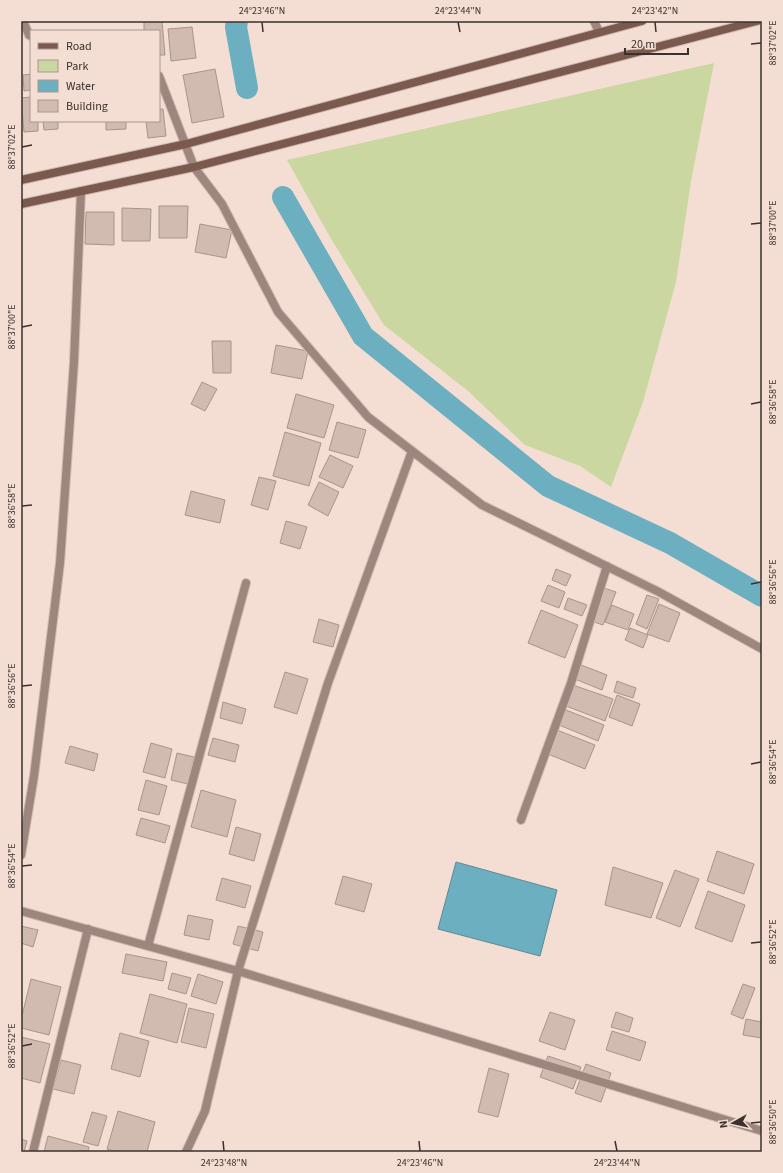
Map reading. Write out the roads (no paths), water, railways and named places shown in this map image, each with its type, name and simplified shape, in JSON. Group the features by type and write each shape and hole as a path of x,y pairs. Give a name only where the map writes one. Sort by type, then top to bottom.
{"main road":[{"path":"21,180 186,144 642,21"},
{"path":"21,204 194,167 757,21"}],"street":[{"path":"23,21 30,36"},
{"path":"594,21 599,32"},
{"path":"160,79 194,167 222,204 278,312 368,417 482,505 659,592 762,648"},
{"path":"21,855 34,776 60,563 74,362 81,191"},
{"path":"186,1152 205,1111 238,971 328,683 412,451"},
{"path":"521,820 571,683 607,566"},
{"path":"148,946 246,583"},
{"path":"21,911 238,971 762,1130"},
{"path":"33,1152 88,929"}],"water":[{"path":"456,862 557,890 540,956 438,929"}],"waterway":[{"path":"237,21 236,27 247,88"},
{"path":"283,197 363,336 548,486 670,543 762,596"}]}
